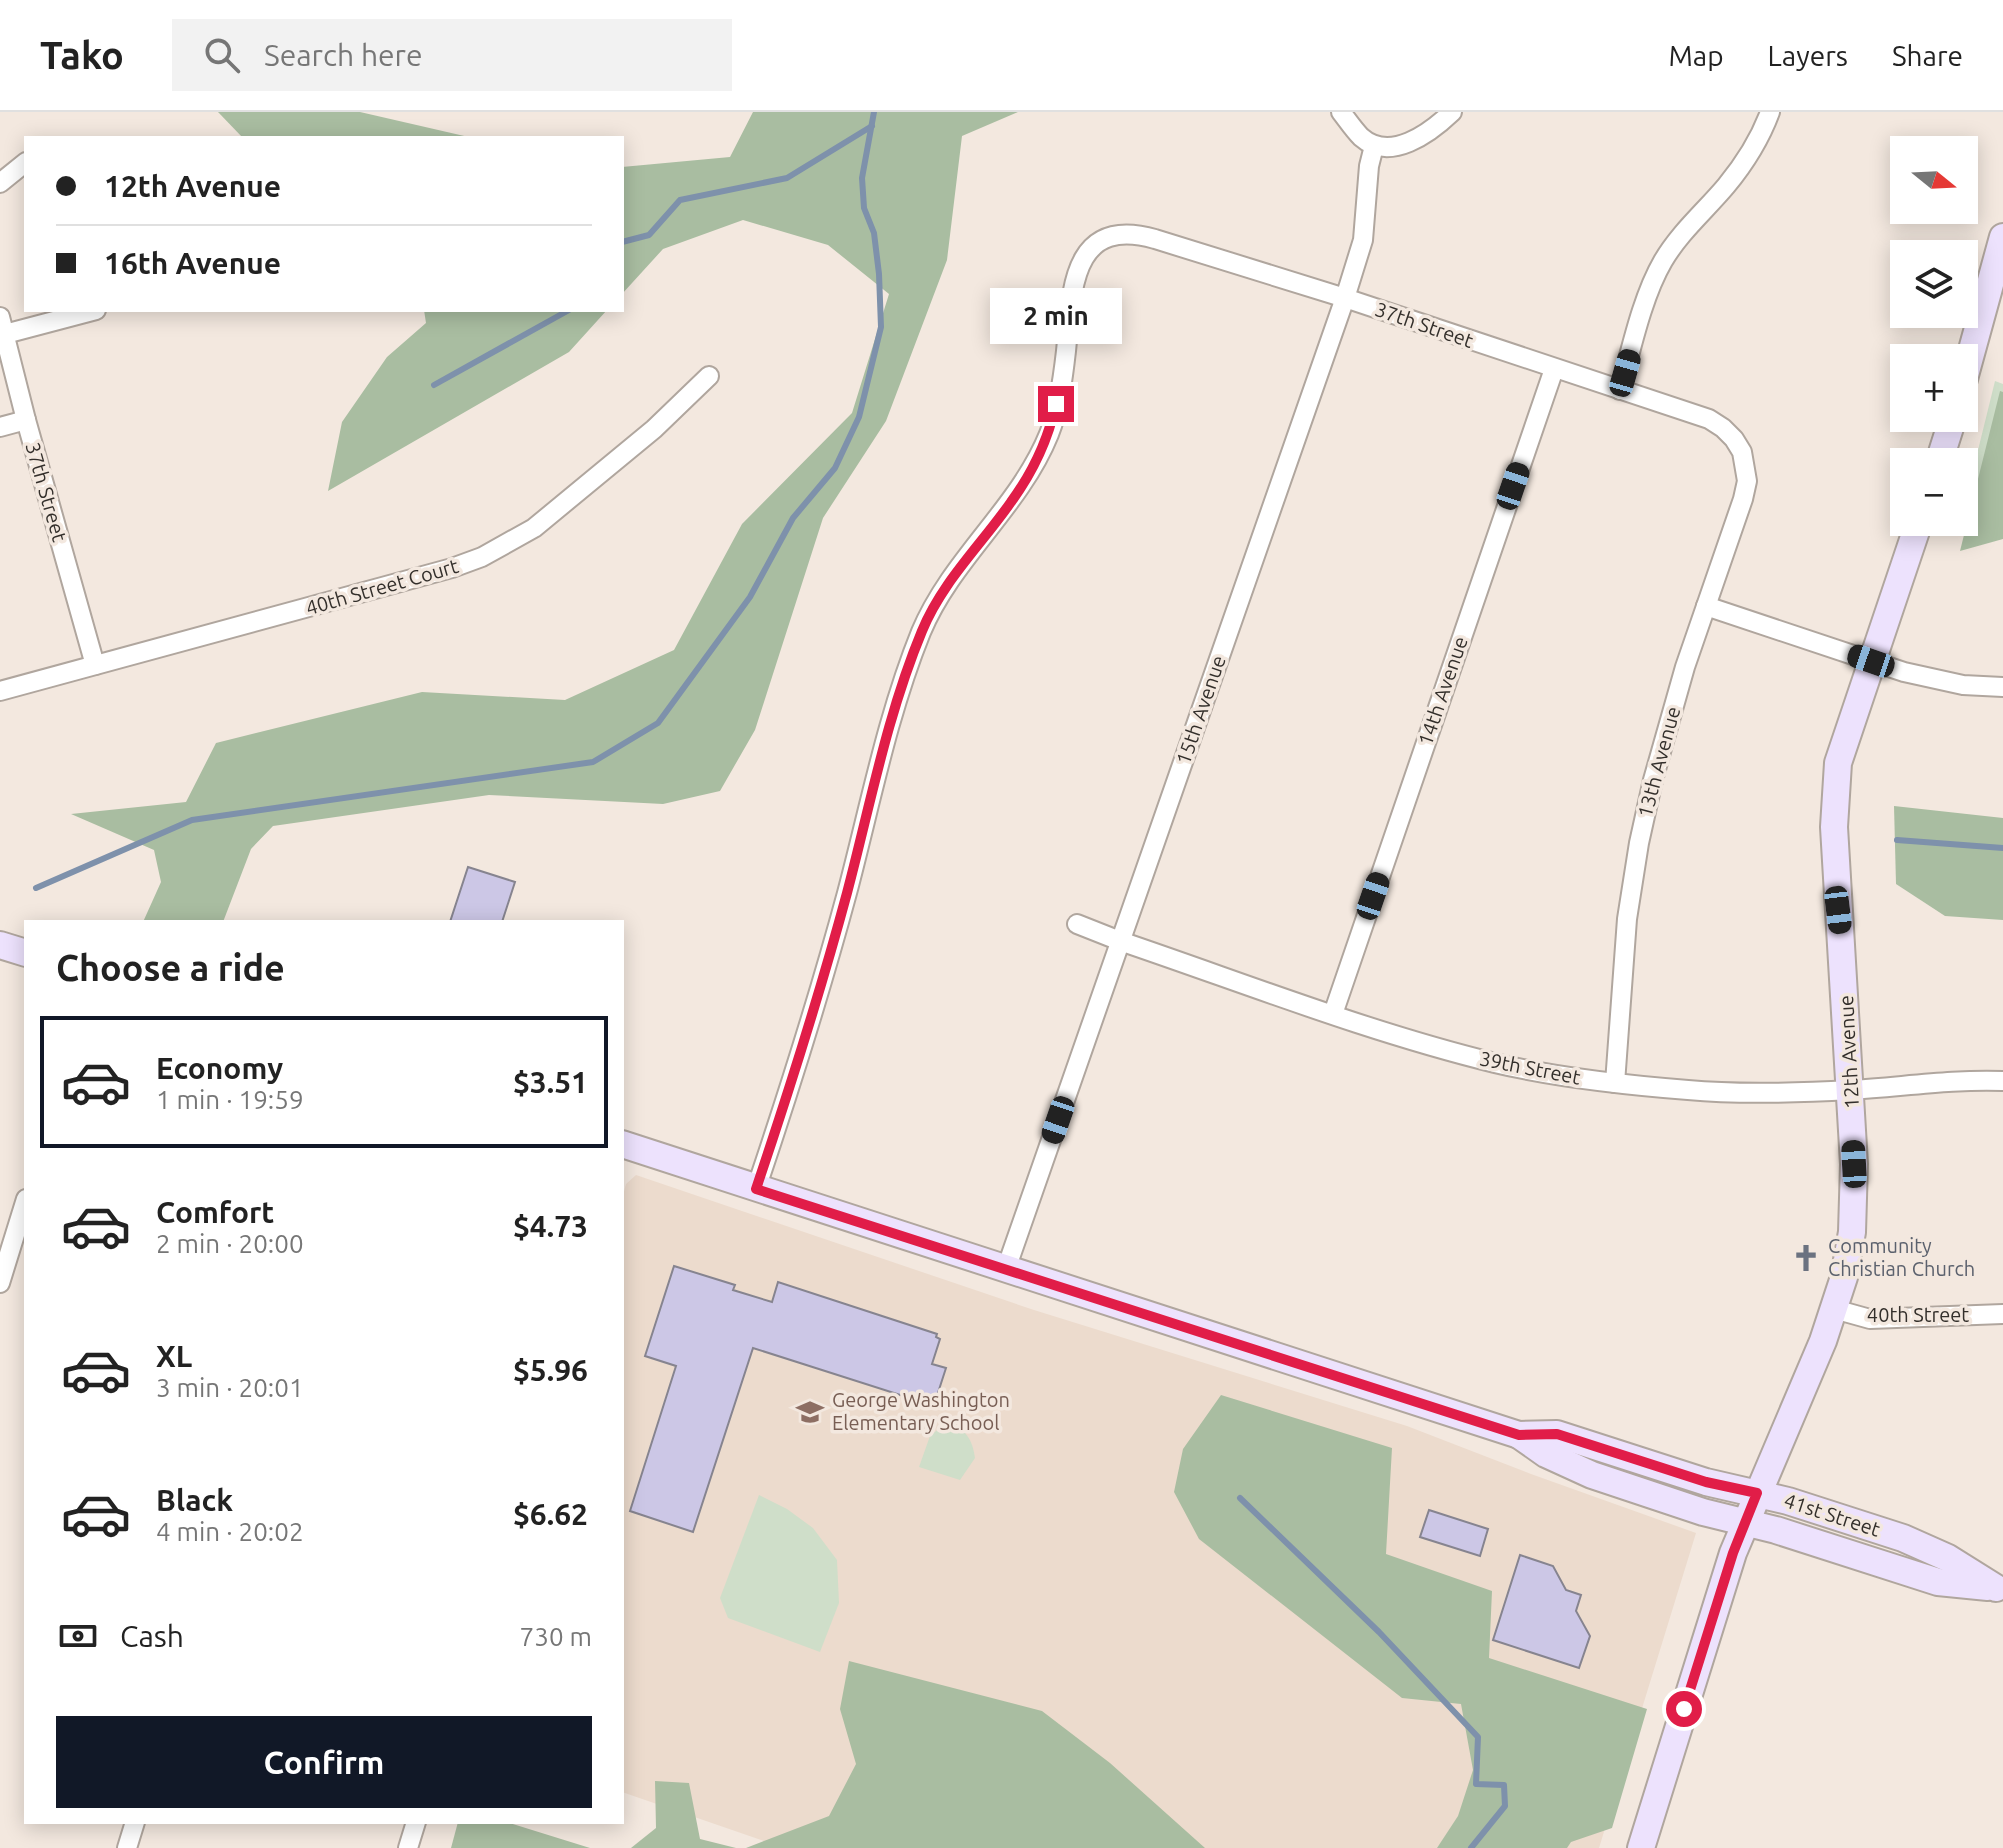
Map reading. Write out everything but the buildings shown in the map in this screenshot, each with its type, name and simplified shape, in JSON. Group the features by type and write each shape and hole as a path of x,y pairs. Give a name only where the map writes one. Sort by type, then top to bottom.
{"street":[{"path":"1341,112 1363,139 1374,146 1388,148 1403,145 1420,136 1452,112"},
{"path":"1620,390 1661,263 1687,226 1725,187 1747,158 1762,134 1770,112"},
{"name":"15th Avenue","path":"1006,1269 1345,298 1363,240 1369,166 1374,146"},
{"path":"0,183 24,164"},
{"name":"37th Street","path":"756,1189 803,1047 872,789 912,657 923,627 950,580 1021,488 1050,431 1062,377 1076,271 1101,241 1138,234 1345,298 1709,419 1723,428 1742,452"},
{"path":"1974,344 2003,237"},
{"path":"2,326 84,312"},
{"name":"37th Street","path":"2,326 95,665"},
{"name":"14th Avenue","path":"1333,1014 1554,369"},
{"name":"40th Street Court","path":"0,691 452,568 482,557 534,528 654,429 709,376"},
{"path":"0,427 26,420"},
{"name":"13th Avenue","path":"1615,1083 1627,919 1639,843 1666,732 1743,499 1746,468 1742,452"},
{"name":"12th Avenue","path":"1641,1848 1729,1567 1834,1309 1844,1277 1853,1220 1854,1164 1834,827 1835,788 1838,763 1914,536"},
{"path":"1706,606 1942,682 2003,687"},
{"name":"39th Street","path":"1077,924 1333,1014 1498,1064 1615,1083 1742,1093 2003,1081"},
{"path":"0,945 24,952"},
{"name":"41st Street","path":"624,1146 1519,1435 1546,1454 1592,1475 1703,1512 1776,1530 1938,1582 2000,1589"},
{"path":"0,1283 24,1205"},
{"name":"40th Street","path":"1834,1309 1870,1319 2003,1314"},
{"name":"41st Street","path":"1519,1435 1557,1434 1706,1482 1757,1493 1903,1538 1948,1558 2000,1589"},
{"path":"127,1848 134,1824"},
{"path":"408,1848 415,1824"}],"shaded area":[{"path":"636,1175 1034,1310 1407,1426 1696,1533 1599,1848 784,1848 624,1793 626,1184"}],"green space":[{"path":"218,112 360,112 464,136 241,136"},
{"path":"753,112 1018,112 962,136 947,260 886,421 823,518 755,730 720,791 663,804 489,795 273,826 251,849 224,920 144,920 161,882 154,850 71,814 186,802 216,743 422,692 565,700 674,650 742,524 852,413 889,294 828,245 743,220 663,249 624,292 624,167 730,157"},
{"path":"424,312 605,312 569,352 328,491 342,422 387,357 426,323"},
{"path":"1995,381 2003,384 2003,513 1978,521 1978,450"},
{"path":"2000,391 2003,392 2003,539 1960,551 1964,536 1978,536 1978,479"},
{"path":"1894,806 2003,818 2003,920 1945,916 1896,884"},
{"path":"1221,1395 1392,1448 1386,1554 1492,1591 1489,1658 1647,1709 1612,1828 1571,1842 1567,1848 1437,1848 1458,1816 1473,1770 1461,1704 1402,1698 1199,1539 1174,1492 1183,1449"},
{"path":"947,1422 967,1436 974,1451 975,1458 960,1480 919,1467 930,1436"},
{"path":"759,1495 787,1509 813,1528 837,1560 839,1603 820,1652 728,1618 720,1598"},
{"path":"849,1661 1042,1711 1110,1763 1205,1848 746,1848 829,1816 856,1764 840,1709"},
{"path":"655,1781 689,1783 700,1839 736,1848 631,1848 656,1828"},
{"path":"457,1824 512,1824 590,1848 451,1848"}],"waterway":[{"path":"36,888 192,820 593,762 658,723 750,597 793,518 835,468 859,417 881,327 874,233 864,208 862,178 874,112"},
{"path":"624,241 649,235 680,200 787,178 872,126"},
{"path":"434,385 565,312"},
{"path":"1897,840 2003,848"},
{"path":"1240,1498 1379,1632 1478,1737 1476,1784 1504,1785 1505,1806 1471,1848"}],"place":[{"name":"Community Christian Church","path":"1806,1258"},
{"name":"George Washington Elementary School","path":"810,1412"}],"route":[{"path":"1056,404 1050,431 1027,479 950,580 923,627 876,774 803,1047 756,1189 1519,1435 1557,1434 1706,1482 1757,1493 1733,1553 1684,1709"}]}
